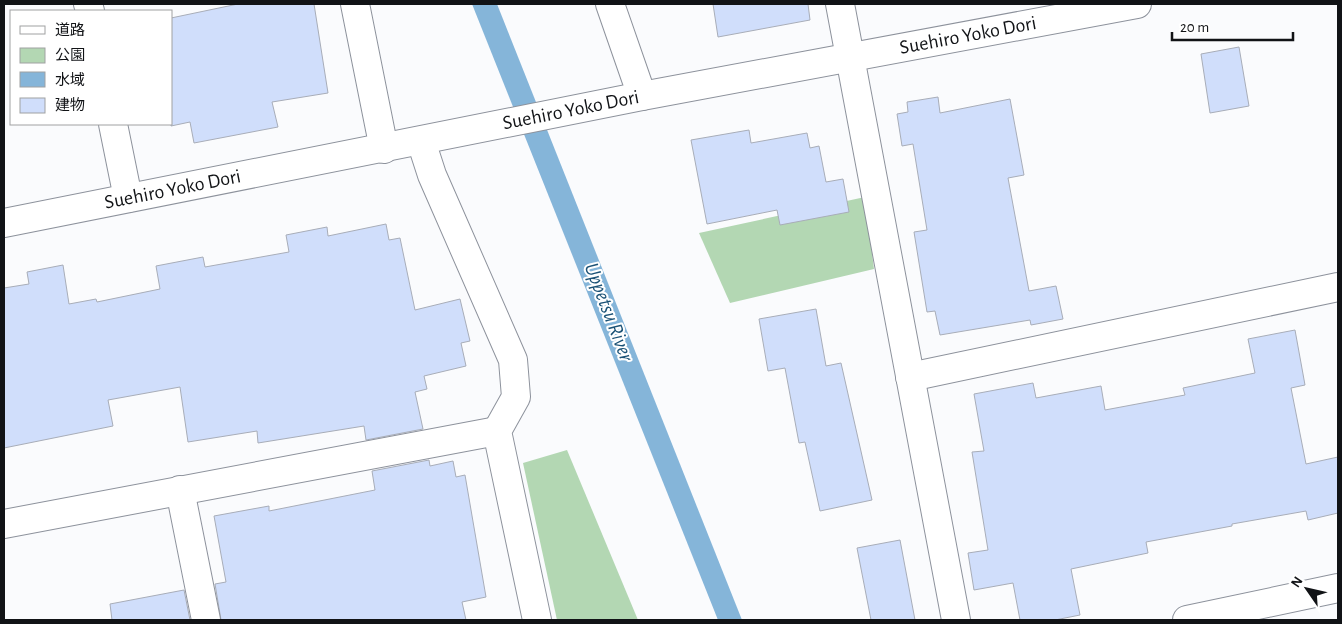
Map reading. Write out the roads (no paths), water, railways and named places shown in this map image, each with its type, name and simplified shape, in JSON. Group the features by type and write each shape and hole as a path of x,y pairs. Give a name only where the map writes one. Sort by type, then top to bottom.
{"street":[{"path":"355,4 384,149"},
{"path":"610,4 642,96"},
{"path":"840,4 956,620"},
{"name":"Suehiro Yoko Dori","path":"4,224 642,96 850,58 1105,7 1137,4"},
{"path":"113,125 128,198"},
{"path":"421,141 432,175 513,360 516,397 497,431 537,620"},
{"path":"910,377 1338,287"},
{"path":"4,524 497,431"},
{"path":"180,490 206,620"},
{"path":"1198,619 1338,588"}],"water":[{"name":"Uppetsu River","path":"472,4 497,4 742,620 718,620"}]}
